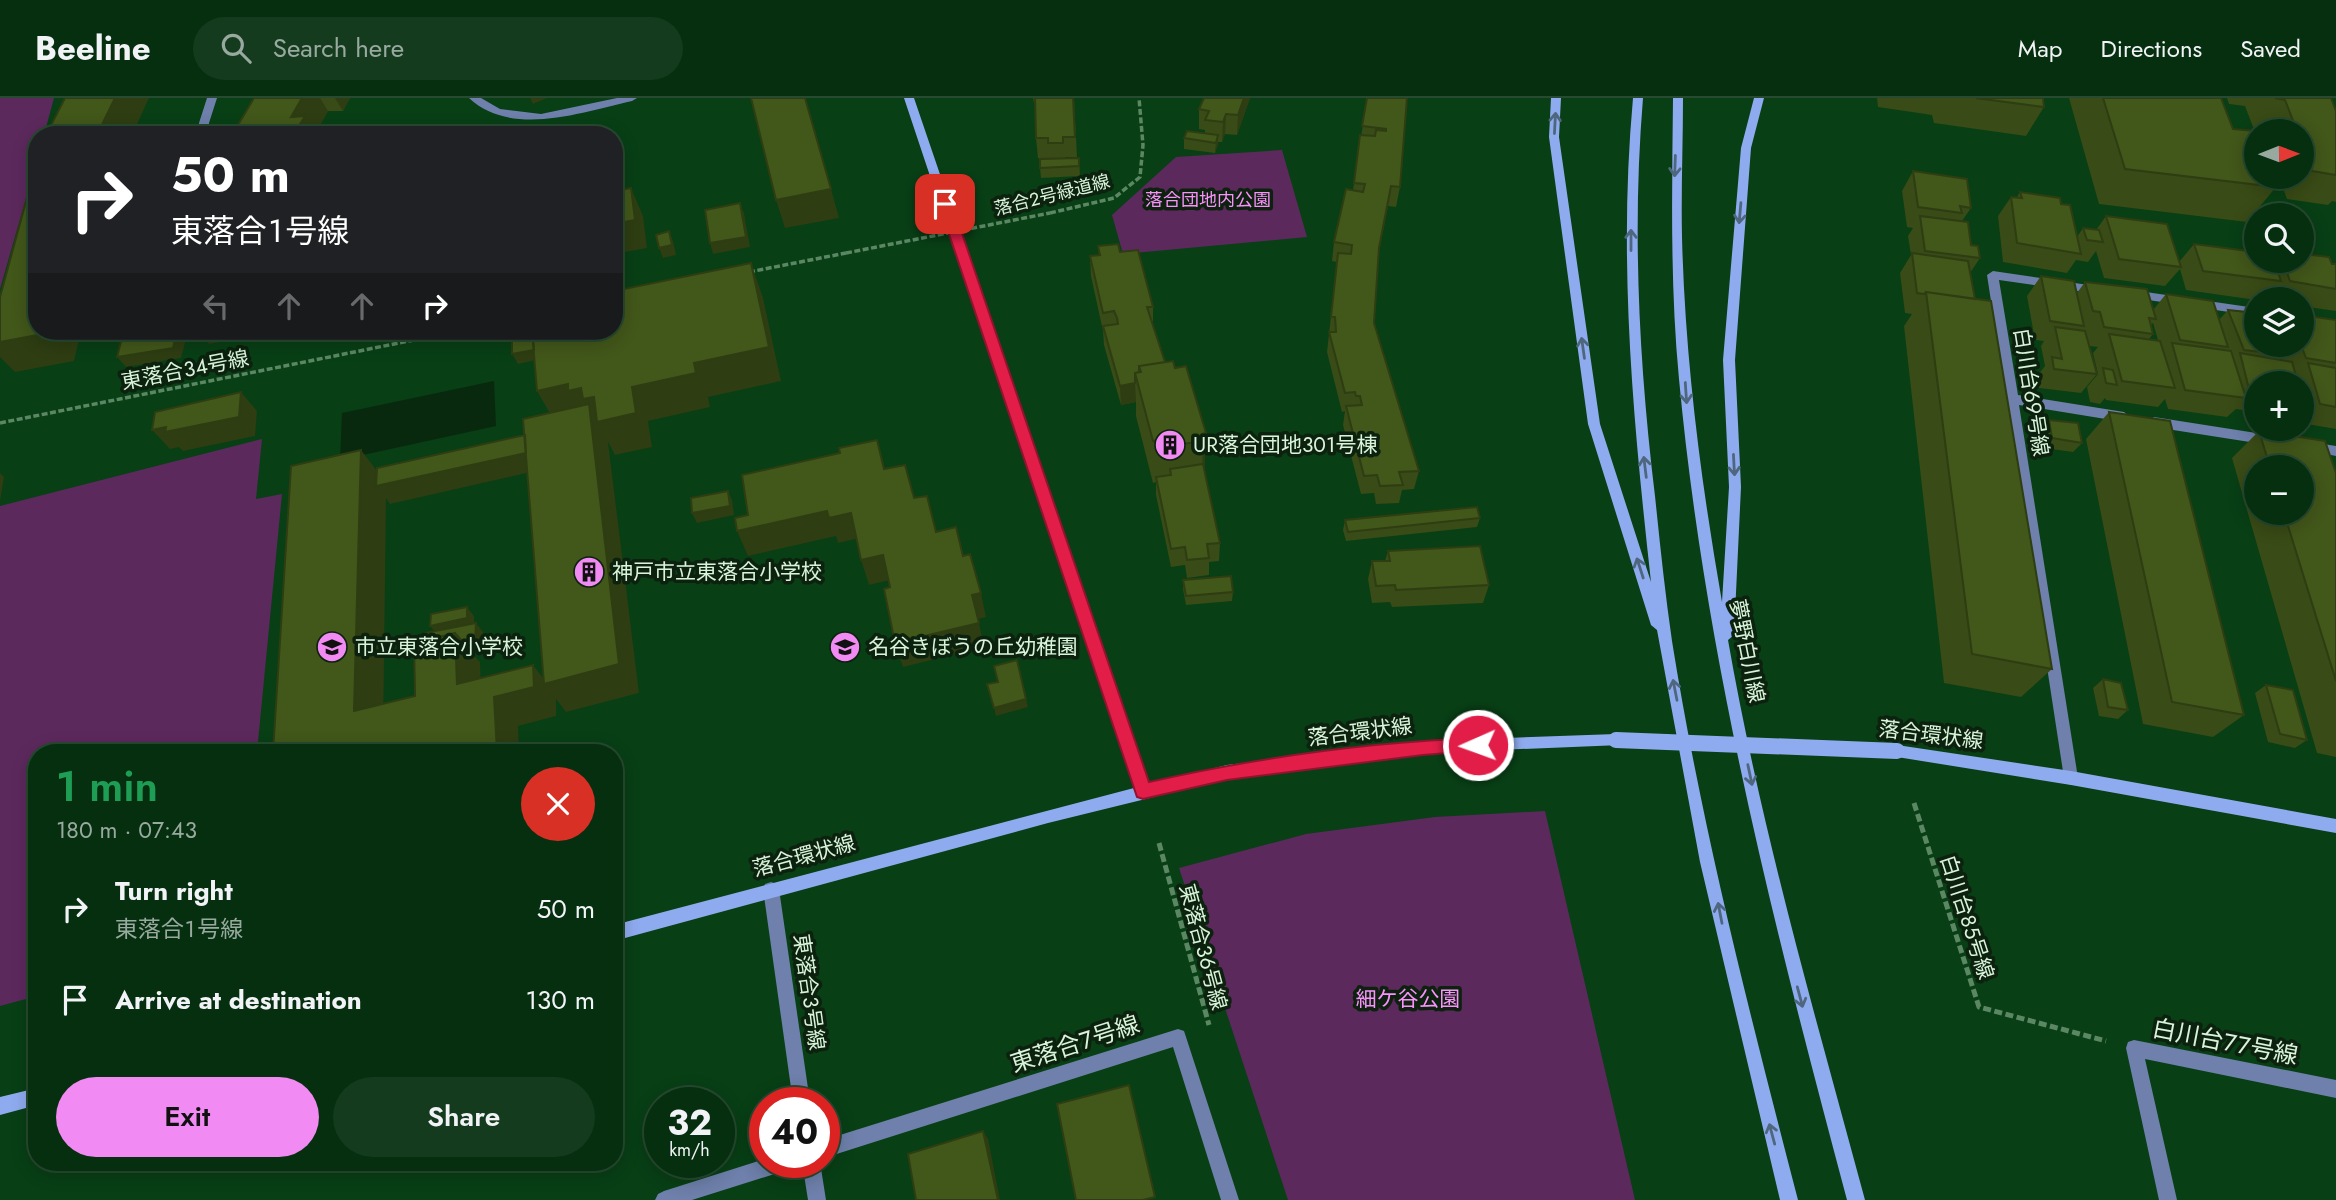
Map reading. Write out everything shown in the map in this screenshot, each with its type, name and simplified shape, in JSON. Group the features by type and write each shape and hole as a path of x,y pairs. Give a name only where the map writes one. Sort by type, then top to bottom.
{"street":[{"path":"204,126 212,98"},
{"path":"474,98 497,112 541,117 632,98"},
{"path":"909,98 1143,791"},
{"path":"1556,98 1554,137 1594,424 1668,656"},
{"path":"1638,98 1631,233 1632,306 1640,429 1668,656 1740,1012 1789,1200"},
{"name":"夢野白川線","path":"1678,98 1674,173 1677,268 1689,441 1726,660 1784,936 1856,1200"},
{"path":"1726,660 1735,487 1728,360 1746,148 1759,98"},
{"name":"白川台６９号線","path":"2071,778 1993,275 2244,310"},
{"path":"2012,400 2336,451"},
{"name":"落合環状線","path":"623,930 771,888 1143,791 1227,772 1423,747 1616,740 1897,751 2071,778 2336,826"},
{"name":"東落合３号線","path":"771,888 800,1087"},
{"path":"1178,1037 1230,1200"},
{"name":"東落合７号線","path":"840,1144 1178,1037"},
{"name":"白川台７７号線","path":"2167,1195 2134,1048 2336,1089"},
{"path":"0,1106 28,1098"},
{"path":"664,1200 749,1173"},
{"path":"814,1178 817,1200"}],"path":[{"name":"落合２号緑道線","path":"737,275 1114,198 1140,177 1143,145 1139,98"},
{"name":"東落合３４号線","path":"0,423 414,340"},
{"name":"白川台８５号線","path":"1914,803 1979,1007 2134,1048"},
{"name":"東落合３６号線","path":"1158,844 1209,1027 1178,1037"}],"green space":[{"path":"0,98 54,98 46,126 28,126 28,191 0,289"},
{"name":"落合団地内公園","path":"1282,150 1307,237 1123,254 1112,215 1176,157"},
{"path":"262,439 256,499 282,494 258,744 28,744 28,998 0,1006 0,506"},
{"name":"細ケ谷公園","path":"1545,811 1635,1200 1288,1200 1179,868 1306,834 1435,817"}],"shaded area":[{"path":"494,381 496,426 340,460 342,413"}],"building":[{"path":"65,98 115,98 101,126 51,126"},
{"path":"254,98 302,98 291,117 305,116 299,126 237,126"},
{"path":"751,98 805,98 831,189 776,200"},
{"path":"1035,98 1073,98 1075,137 1063,137 1063,143 1048,143 1048,138 1036,138"},
{"path":"1204,98 1244,98 1238,115 1226,114 1223,122 1205,120 1209,111 1199,109"},
{"path":"1367,98 1407,98 1400,187 1391,186 1379,248 1374,323 1419,471 1399,472 1403,485 1380,486 1377,475 1364,476 1346,406 1362,405 1360,396 1356,396 1355,392 1345,393 1329,332 1336,332 1335,317 1331,317 1338,253 1351,254 1352,245 1334,242 1346,189 1363,192 1365,184 1354,183 1360,135 1375,136 1376,130 1386,131 1362,126"},
{"path":"1976,98 2043,98 2044,107"},
{"path":"2103,98 2221,98 2233,129 2244,130 2244,183 2125,169"},
{"path":"2275,98 2331,98 2336,111 2336,175 2314,171 2314,119 2292,119 2285,100"},
{"path":"1187,131 1218,135 1216,143 1184,138"},
{"path":"1079,158 1079,166 1040,168 1040,159"},
{"path":"1913,171 1967,179 1971,208 1960,206 1962,213 1918,207"},
{"path":"631,188 635,220 623,222 623,189"},
{"path":"2020,192 2060,198 2061,204 2070,205 2081,254 2017,243 2011,197 2022,198"},
{"path":"28,194 28,337 0,342 0,297"},
{"path":"740,203 746,237 710,243 705,210"},
{"path":"1920,216 1968,222 1971,245 1978,246 1980,258 1925,251"},
{"path":"2106,216 2167,224 2181,267 2119,259"},
{"path":"2083,228 2099,230 2103,242 2087,240"},
{"path":"669,231 672,245 659,248 656,235"},
{"path":"1118,244 1120,252 1138,250 1153,307 1147,307 1165,362 1139,366 1139,372 1135,373 1135,383 1120,386 1103,326 1118,324 1117,318 1114,311 1103,313 1090,256 1100,255 1098,246"},
{"path":"2194,244 2244,250 2244,273 2278,273 2281,281 2203,271"},
{"path":"1912,253 1968,261 1975,299 1917,293"},
{"path":"2314,255 2329,257 2332,264 2336,264 2336,289 2290,281 2287,273 2314,273"},
{"path":"751,263 769,347 694,363 696,373 632,387 636,413 597,422 594,397 583,399 581,388 568,391 568,384 537,391 533,340 623,340 623,289"},
{"path":"2041,276 2074,281 2084,326 2050,321"},
{"path":"2085,282 2147,289 2156,319 2149,318 2153,334 2104,327 2100,312 2093,311"},
{"path":"1926,292 1991,301 2052,669 1972,654"},
{"path":"2166,294 2213,301 2228,347 2180,340"},
{"path":"2228,310 2244,312 2244,350"},
{"path":"2314,317 2336,320 2336,363 2306,358 2314,357"},
{"path":"2055,327 2085,331 2097,374 2054,369 2052,357 2062,359"},
{"path":"2109,334 2160,341 2175,388 2122,381"},
{"path":"121,340 175,340 173,348 117,357"},
{"path":"512,340 533,340 534,350 512,354"},
{"path":"2172,343 2231,351 2244,398 2185,390"},
{"path":"2240,353 2244,354 2244,357 2292,362 2295,371 2244,371"},
{"path":"1173,361 1175,368 1186,366 1206,433 1202,434 1203,441 1170,446 1168,439 1153,441 1135,373 1141,372 1139,366"},
{"path":"2308,363 2336,368 2336,407 2320,404 2314,384 2314,371 2310,371"},
{"path":"2103,368 2113,370 2117,385 2106,383"},
{"path":"241,392 239,417 165,432 166,427 152,430 155,412"},
{"name":"神戸市立東落合小学校","path":"589,404 619,664 544,684 523,419"},
{"path":"2109,412 2170,421 2244,715 2172,702"},
{"path":"2049,420 2078,423 2082,443 2052,438"},
{"path":"525,435 526,453 376,486 377,468"},
{"path":"877,440 884,469 905,465 914,498 927,496 936,532 956,527 963,556 970,554 981,593 972,595 979,623 895,643 884,589 890,587 883,555 861,560 851,513 829,518 827,511 737,531 735,518 748,515 742,475 840,453 839,448"},
{"path":"2262,441 2325,441 2336,473 2336,681 2288,525 2314,525 2314,455 2266,455"},
{"path":"361,450 354,711 415,696 414,643 455,633 457,684 533,665 534,687 494,697 497,744 274,744 291,466"},
{"path":"1203,464 1220,543 1207,544 1209,558 1187,560 1185,547 1171,549 1156,477 1171,475 1170,469"},
{"path":"728,491 730,506 692,513 691,498"},
{"path":"1477,507 1480,518 1348,532 1345,520"},
{"path":"1480,546 1489,585 1396,590 1395,585 1376,586 1372,561 1390,561 1388,551"},
{"path":"1231,576 1233,592 1186,596 1183,580"},
{"path":"467,607 467,618 430,626 431,614"},
{"path":"476,623 475,640 463,642 455,633 424,641 425,633"},
{"path":"1017,660 1026,699 994,708 987,684 998,682 994,666"},
{"path":"2103,679 2121,683 2128,710 2108,707"},
{"path":"2266,685 2293,690 2307,740 2280,734"},
{"path":"1129,1085 1155,1197 1143,1200 1076,1200 1057,1104"},
{"path":"983,1131 998,1200 916,1200 908,1154"}],"place":[{"name":"UR落合団地301号棟","path":"1170,445"},
{"name":"神戸市立東落合小学校","path":"589,572"},
{"name":"市立東落合小学校","path":"332,647"},
{"name":"名谷きぼうの丘幼稚園","path":"845,647"}],"route":[{"path":"945,204 1143,791 1227,772 1423,747 1478,745"}]}
